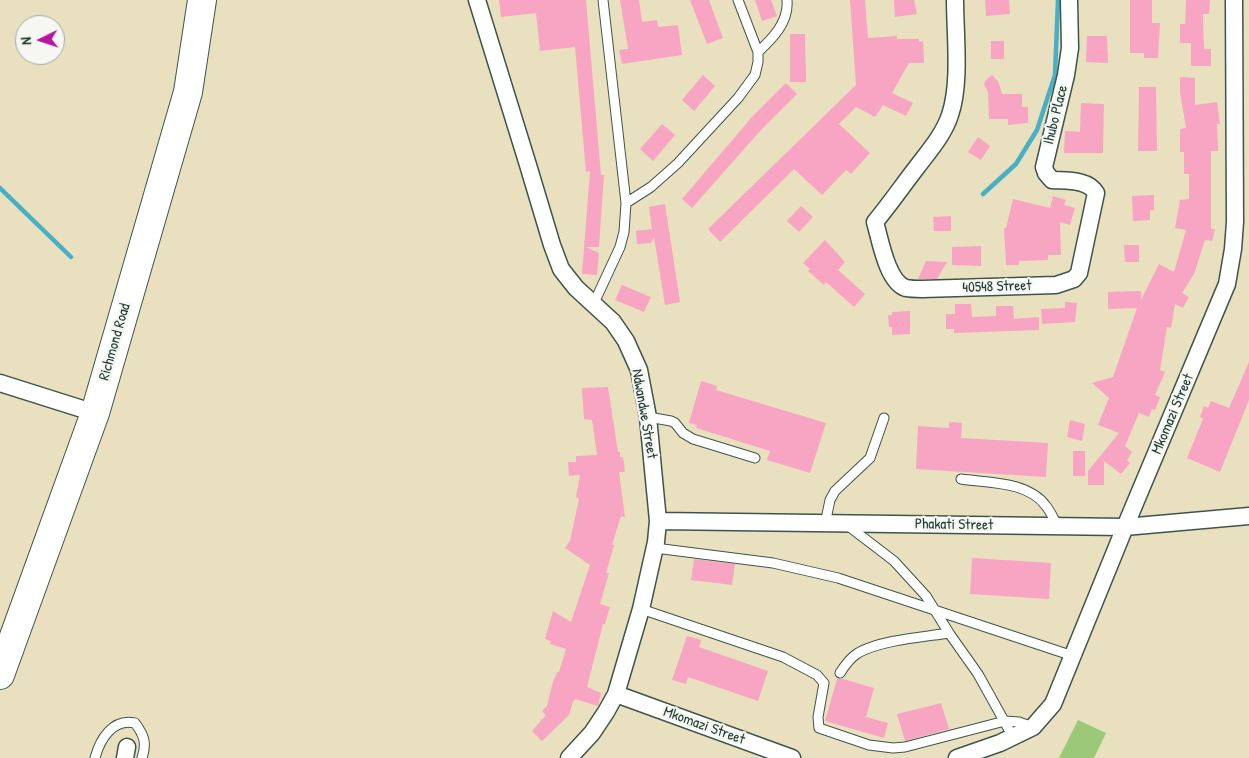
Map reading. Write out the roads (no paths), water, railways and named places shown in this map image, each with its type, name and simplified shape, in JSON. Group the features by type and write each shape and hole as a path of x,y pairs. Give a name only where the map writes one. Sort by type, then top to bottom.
{"highway":[{"name":"Richmond Road","path":"0,675 94,413 188,92 202,0"}],"street":[{"name":"Ndwandwe Street","path":"477,0 558,261 568,280 613,322 626,341 638,370 648,417 658,521 655,548 641,609 616,694 592,733 569,758"},
{"name":"40548 Street","path":"955,0 956,80 955,97 950,116 938,138 893,201 875,222 890,269 896,281 906,288 922,289 1056,285 1074,279 1079,273 1096,193"},
{"name":"Ihubo Place","path":"1069,0 1070,48 1066,75 1044,167 1052,180 1086,184 1093,188 1096,193"},
{"name":"Mkomazi Street","path":"957,758 1000,743 1033,727 1053,704 1125,527 1219,306 1230,270 1235,222 1234,0"},
{"path":"0,383 94,413"},
{"name":"Phakati Street","path":"658,521 1125,527 1249,516"},
{"name":"Mkomazi Street","path":"616,694 792,758"}],"lane":[{"path":"594,303 620,247 624,232 626,203 603,0"},
{"path":"626,203 651,187 678,163 738,98 755,76 758,52 738,0"},
{"path":"758,52 782,26 788,9 787,0"},
{"path":"648,417 671,421 683,433 693,439 755,458"},
{"path":"824,524 830,500 835,491 870,458 884,418"},
{"path":"961,479 1010,486 1027,491 1039,498 1047,506 1058,527"},
{"path":"845,524 889,557 908,574 926,596 978,674 1013,736"},
{"path":"655,548 795,567 838,578 1073,656"},
{"path":"641,609 783,657 817,675 824,683 818,717 819,728 869,745 905,747 1005,721 1019,722 1033,727"},
{"path":"840,673 853,657 866,650 902,641 949,633"},
{"path":"95,758 108,732 117,724 128,721 135,723 144,735 145,744 142,758"}],"waterway":[{"path":"983,194 1016,164 1037,130 1055,75 1058,0"},
{"path":"0,188 71,257"}]}
